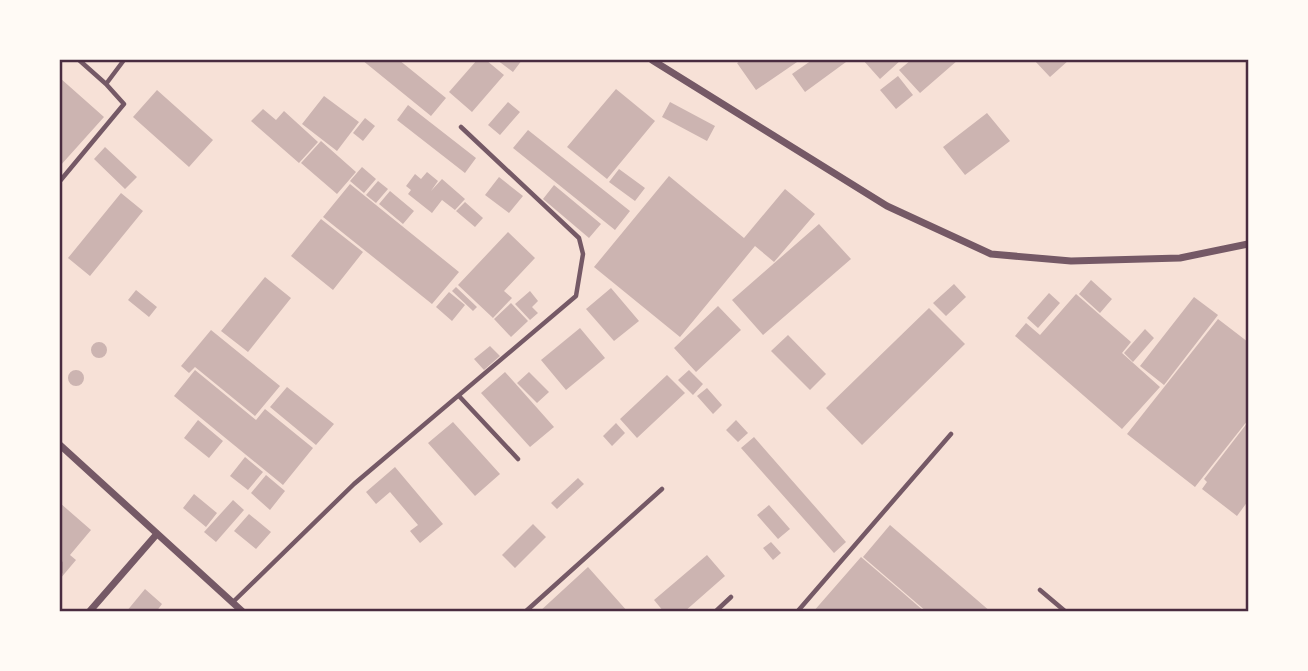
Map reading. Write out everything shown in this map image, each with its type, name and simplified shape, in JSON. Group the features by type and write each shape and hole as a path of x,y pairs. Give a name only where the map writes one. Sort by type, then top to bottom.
{"street":[{"path":"652,60 887,206 991,254 1071,261 1180,258 1248,244"},
{"path":"60,445 156,535 243,611"},
{"path":"89,611 156,535"}],"lane":[{"path":"60,181 124,104 79,60"},
{"path":"106,84 124,60"},
{"path":"233,602 354,484 576,296 583,254 579,238 461,127"},
{"path":"459,396 518,459"},
{"path":"797,611 951,434"},
{"path":"525,611 662,489"},
{"path":"60,562 60,573"},
{"path":"1040,590 1066,611"},
{"path":"715,611 731,597"}],"building":[{"path":"362,60 399,60 446,98 431,116"},
{"path":"477,60 486,60 504,75 472,112 449,92"},
{"path":"497,60 522,60 513,72"},
{"path":"742,60 800,60 756,90 737,63"},
{"path":"812,60 846,62 805,92 792,74"},
{"path":"863,60 901,60 880,79"},
{"path":"911,60 958,60 920,93 899,70"},
{"path":"1034,60 1069,60 1050,77"},
{"path":"898,76 913,95 896,109 880,90"},
{"path":"60,78 104,117 60,166"},
{"path":"616,89 655,121 607,179 567,147"},
{"path":"157,90 213,140 189,167 133,117"},
{"path":"324,96 359,122 337,151 302,124"},
{"path":"508,102 520,112 500,135 488,125"},
{"path":"670,102 715,126 707,141 662,117"},
{"path":"408,105 476,158 465,173 397,120"},
{"path":"263,109 276,120 284,111 318,142 299,163 251,121"},
{"path":"987,113 1010,141 965,175 943,147"},
{"path":"365,118 375,126 363,141 353,133"},
{"path":"528,130 630,211 615,230 513,148"},
{"path":"321,141 356,172 337,194 301,163"},
{"path":"105,147 137,177 125,189 94,159"},
{"path":"362,167 376,179 364,193 350,181"},
{"path":"619,169 645,188 635,201 609,182"},
{"path":"427,172 438,181 431,191 442,179 465,199 455,210 442,200 432,213 408,194 411,190 406,186 415,174 421,179"},
{"path":"669,176 744,238 785,189 815,214 774,262 755,246 680,337 594,267"},
{"path":"499,177 523,196 509,213 485,195"},
{"path":"378,181 388,189 376,203 366,195"},
{"path":"350,184 459,272 432,304 323,217"},
{"path":"554,185 601,224 589,238 543,199"},
{"path":"390,191 414,211 403,224 379,204"},
{"path":"121,193 143,211 90,276 68,258"},
{"path":"465,202 483,218 475,227 456,211"},
{"path":"321,219 363,252 333,290 291,256"},
{"path":"819,224 851,259 763,335 732,300"},
{"path":"508,232 535,258 504,291 512,298 493,318 458,285"},
{"path":"265,277 291,298 248,352 221,331"},
{"path":"1091,280 1112,299 1100,313 1079,294"},
{"path":"954,284 966,297 946,316 933,303"},
{"path":"456,287 477,307 473,311 452,291"},
{"path":"611,288 639,321 614,341 586,309"},
{"path":"136,290 157,307 149,317 128,300"},
{"path":"530,291 538,301 532,307 538,313 530,320 515,304"},
{"path":"449,292 465,305 452,321 436,307"},
{"path":"1049,293 1060,303 1038,328 1027,318"},
{"path":"1076,294 1131,342 1122,353 1160,387 1122,429 1015,336 1026,323 1040,335"},
{"path":"1194,297 1218,315 1164,385 1140,366"},
{"path":"511,303 528,321 511,337 494,319"},
{"path":"718,306 741,330 696,372 674,348"},
{"path":"929,308 965,344 862,445 826,408"},
{"path":"1218,319 1248,342 1248,420 1195,487 1127,434"},
{"path":"580,328 605,358 566,390 541,360"},
{"path":"1145,329 1154,338 1133,362 1124,353"},
{"path":"211,330 280,386 255,416 195,367 189,373 181,366"},
{"path":"788,335 826,374 810,390 771,351"},
{"path":"96,342 102,342 107,350 105,356 96,358 91,353 91,347"},
{"path":"490,346 500,356 484,370 474,359"},
{"path":"73,370 79,370 84,378 82,384 73,386 68,381 68,375"},
{"path":"195,370 256,420 265,409 313,448 283,485 174,396"},
{"path":"689,370 703,384 693,395 678,380"},
{"path":"505,372 554,427 530,447 481,393"},
{"path":"529,372 549,392 537,403 517,383"},
{"path":"667,375 685,393 637,438 620,419"},
{"path":"287,387 334,424 316,445 270,407"},
{"path":"707,388 722,405 713,414 697,396"},
{"path":"198,420 223,441 209,458 184,438"},
{"path":"736,420 748,433 738,442 726,430"},
{"path":"453,422 500,474 475,496 428,443"},
{"path":"1248,422 1248,501 1237,516 1202,489 1207,482 1204,479"},
{"path":"616,423 625,433 612,446 603,436"},
{"path":"754,437 846,542 834,553 741,448"},
{"path":"245,457 263,472 248,490 230,476"},
{"path":"395,467 443,524 420,543 410,531 418,525 390,492 376,504 366,492"},
{"path":"266,475 285,491 270,510 251,493"},
{"path":"578,478 584,484 557,509 551,503"},
{"path":"194,494 217,513 206,527 183,508"},
{"path":"233,500 244,510 216,542 204,532"},
{"path":"60,503 91,530 70,555 76,560 60,579"},
{"path":"769,505 790,529 778,539 757,515"},
{"path":"249,514 271,532 256,549 234,531"},
{"path":"533,524 546,537 515,568 502,555"},
{"path":"890,525 991,612 927,612 863,557"},
{"path":"771,542 781,553 773,560 763,548"},
{"path":"707,555 725,576 684,612 664,612 654,600"},
{"path":"861,557 902,592 925,612 813,612"},
{"path":"588,567 628,612 539,612"},
{"path":"145,589 162,604 156,612 126,612"}]}
